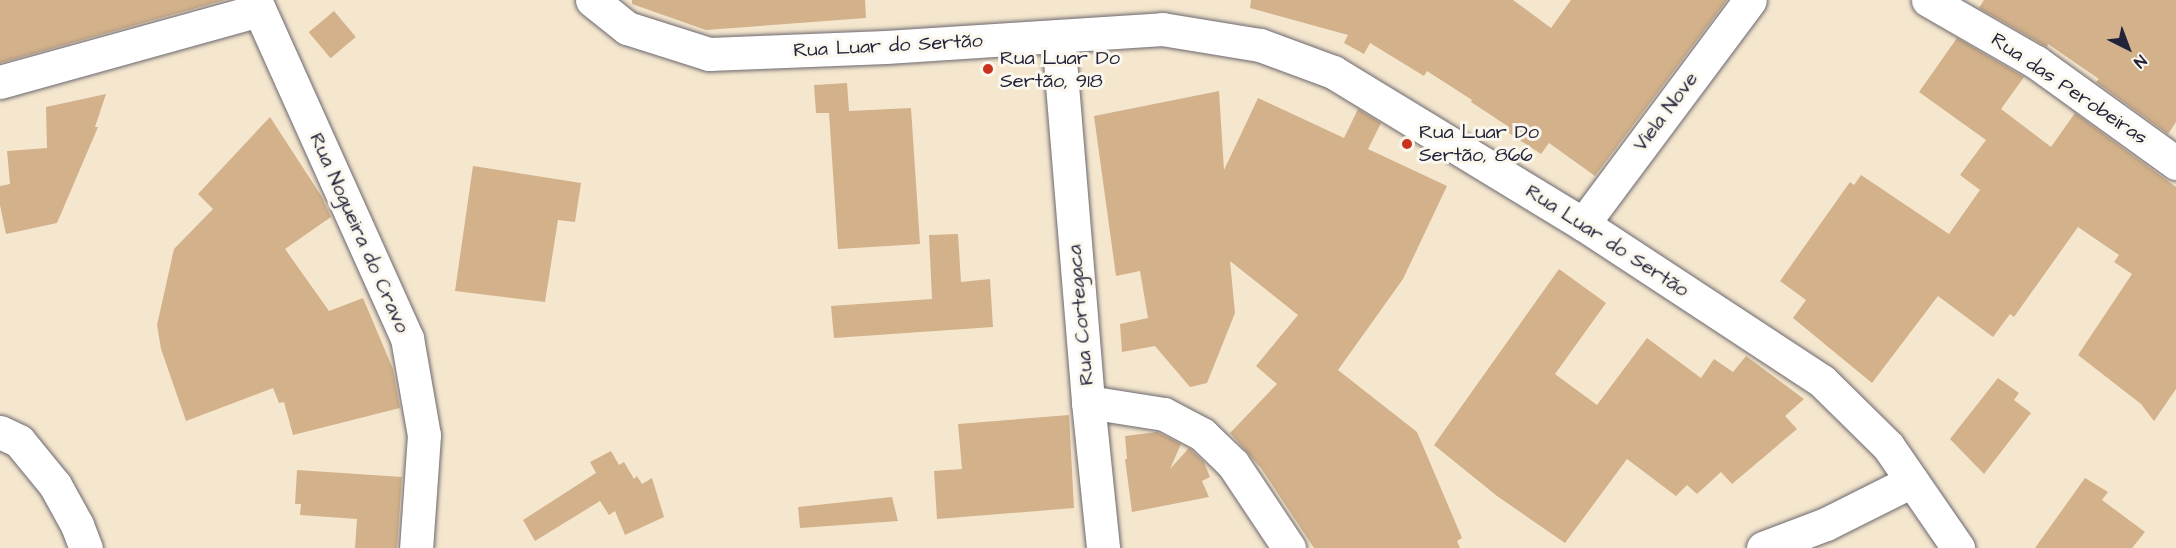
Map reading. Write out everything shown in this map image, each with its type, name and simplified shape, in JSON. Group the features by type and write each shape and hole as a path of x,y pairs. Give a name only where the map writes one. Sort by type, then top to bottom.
{"street":[{"name":"Rua Luar do Sertão","path":"592,0 627,28 709,54 886,47 1162,29 1260,45 1333,72 1583,224 1822,381 1888,446 1958,548"},
{"name":"Viela Nove","path":"1583,224 1750,0"},
{"name":"Rua das Perobeiras","path":"1928,0 2036,62 2176,163"},
{"path":"0,82 257,5"},
{"name":"Rua Nogueira do Cravo","path":"257,5 407,338 424,435 416,548"},
{"name":"Rua Cortegaca","path":"1058,36 1088,402 1164,414 1202,434 1233,464 1289,548"},
{"path":"1088,402 1103,548"},
{"path":"0,432 19,441 55,485 77,525 86,548"},
{"path":"1763,548 1826,524 1912,481"}],"building":[{"path":"0,0 225,0 0,63"},
{"path":"632,0 865,0 866,18 706,30 632,4"},
{"path":"1251,0 1513,0 1551,28 1571,0 1727,0 1595,176 1549,143 1541,154 1506,131 1509,127 1471,102 1472,100 1427,71 1424,76 1370,43 1364,54 1344,43 1348,35 1250,8"},
{"path":"1984,0 2176,0 2176,122 2168,134 2096,82 2099,79 2048,44 2047,47 1979,8"},
{"path":"334,11 356,37 331,58 309,32"},
{"path":"1957,38 2024,77 2001,109 2051,147 2075,113 2176,187 2176,389 2154,421 2141,404 2078,355 2132,274 2114,262 2119,255 2078,227 2014,317 2010,314 1993,337 1938,296 1872,383 1793,318 1806,300 1780,281 1850,182 1854,185 1861,175 1949,234 1980,190 1960,175 1986,140 1919,92"},
{"path":"847,83 849,111 911,108 920,244 838,249 829,113 816,113 814,85"},
{"path":"1219,91 1224,170 1258,98 1344,138 1358,109 1381,123 1368,149 1447,186 1403,279 1338,370 1417,432 1462,538 1457,541 1460,548 1314,548 1261,468 1230,433 1277,384 1256,366 1298,315 1230,261 1235,313 1207,383 1190,387 1155,346 1122,352 1120,324 1148,318 1140,271 1116,276 1094,116"},
{"path":"106,94 95,127 98,127 57,223 6,234 0,205 0,186 10,184 7,151 47,148 46,107"},
{"path":"270,117 322,197 331,217 285,249 329,311 363,298 393,369 400,408 293,435 284,402 279,403 273,388 186,421 161,349 157,325 174,249 213,209 198,194"},
{"path":"473,166 581,183 575,222 558,220 545,302 455,291"},
{"path":"958,234 961,282 990,279 993,327 834,338 831,306 932,299 929,235"},
{"path":"1559,269 1606,303 1555,374 1597,405 1647,338 1701,378 1714,359 1733,372 1746,356 1804,399 1785,416 1797,429 1732,484 1721,472 1697,494 1687,485 1676,496 1627,459 1565,543 1497,496 1434,445"},
{"path":"1998,378 2019,393 2014,400 2031,413 1984,474 1950,439"},
{"path":"1069,415 1074,508 937,519 934,471 962,469 958,424"},
{"path":"1157,432 1181,444 1170,469 1189,448 1204,462 1210,477 1202,481 1209,497 1132,512 1125,459 1127,459 1125,436"},
{"path":"611,451 619,465 624,462 634,479 637,476 642,484 652,478 664,517 625,535 615,511 609,515 600,501 535,541 523,520 596,473 590,462"},
{"path":"297,470 402,477 397,548 355,548 357,519 300,515 301,504 295,504"},
{"path":"2085,478 2108,492 2102,500 2145,532 2132,548 2035,548"},
{"path":"892,497 898,521 800,528 798,507"}],"place":[{"name":"Rua Luar Do Sertão, 918","path":"988,69"},
{"name":"Rua Luar Do Sertão, 866","path":"1407,144"}]}
